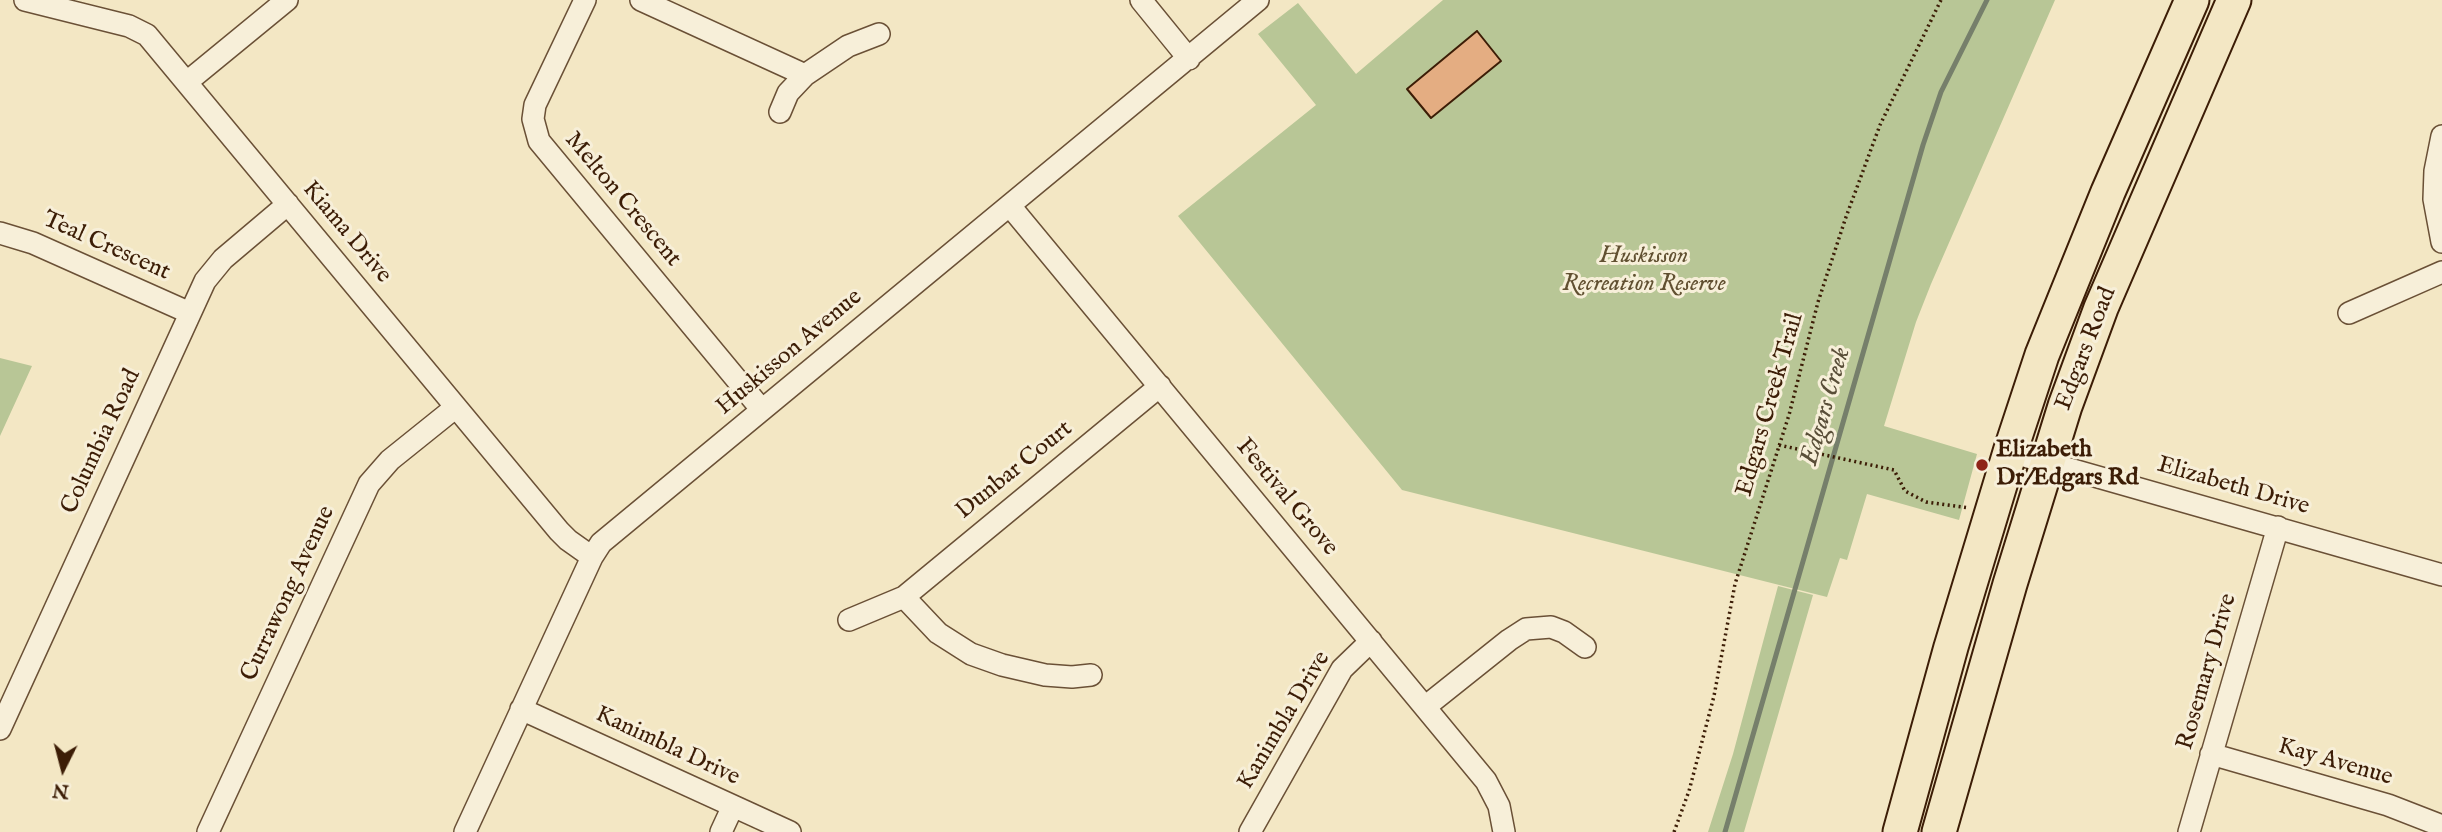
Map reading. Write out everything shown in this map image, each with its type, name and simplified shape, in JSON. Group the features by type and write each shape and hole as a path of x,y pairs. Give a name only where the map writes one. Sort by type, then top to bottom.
{"main road":[{"name":"Edgars Road","path":"1900,832 1991,514 2042,355 2078,264 2192,0"},
{"name":"Edgars Road","path":"1938,832 2047,461 2101,308 2234,0"}],"street":[{"name":"Kiama Drive","path":"25,0 141,31 154,43 559,531 592,557"},
{"path":"187,82 287,0"},
{"name":"Melton Crescent","path":"585,0 535,106 533,119 539,141 762,410"},
{"path":"641,0 805,75"},
{"path":"1141,0 1189,59"},
{"name":"Huskisson Avenue","path":"465,832 592,557 601,543 1258,0"},
{"path":"780,112 788,93 805,75 848,46 879,34"},
{"path":"2442,136 2435,171 2434,199 2442,242"},
{"name":"Columbia Road","path":"0,729 205,281 223,258 288,204"},
{"name":"Festival Grove","path":"1010,206 1486,782 1499,806 1504,832"},
{"name":"Teal Crescent","path":"0,233 33,243 190,313"},
{"path":"2349,313 2442,272"},
{"name":"Dunbar Court","path":"849,620 904,597 1160,386"},
{"name":"Currawong Avenue","path":"208,832 369,484 390,460 456,407"},
{"name":"Elizabeth Drive","path":"2010,452 2442,575"},
{"name":"Rosemary Drive","path":"2189,832 2278,527"},
{"path":"904,597 938,633 971,654 1002,665 1045,675 1091,675"},
{"path":"1425,707 1509,640 1527,629 1551,627 1564,632 1585,647"},
{"name":"Kanimbla Drive","path":"1250,832 1342,669 1371,641"},
{"name":"Kanimbla Drive","path":"522,709 790,832"},
{"name":"Kay Avenue","path":"2211,754 2388,806 2442,826"},
{"path":"721,832 733,806"}],"path":[{"name":"Edgars Creek Trail","path":"1674,832 1689,791 1714,696 1735,584 1779,445 1818,302 1880,125 1941,0"},
{"path":"1779,445 1894,470 1905,491 1926,502 1965,507 1991,514"}],"green space":[{"name":"Huskisson Recreation Reserve","path":"1443,0 2055,0 1931,284 1916,322 1884,426 1977,454 1959,520 1867,494 1847,560 1840,558 1827,597 1402,490 1178,216 1316,105 1258,34 1298,3 1356,74"},
{"path":"0,358 32,366 0,436"},
{"path":"1778,586 1813,595 1744,832 1708,832 1733,754"}],"building":[{"path":"1477,31 1501,61 1431,118 1407,89"}],"waterway":[{"name":"Edgars Creek","path":"1725,832 1923,145 1941,92 1987,0"}],"place":[{"name":"Elizabeth Dr/Edgars Rd","path":"1982,465"}]}
